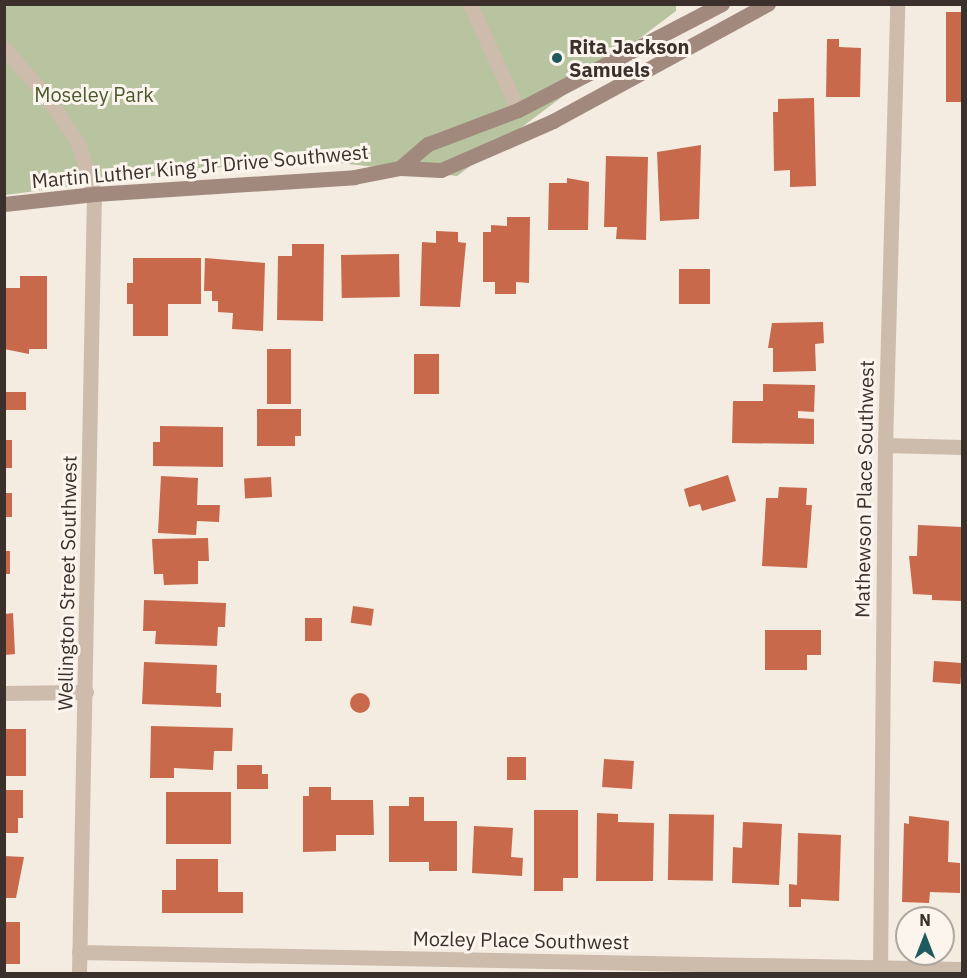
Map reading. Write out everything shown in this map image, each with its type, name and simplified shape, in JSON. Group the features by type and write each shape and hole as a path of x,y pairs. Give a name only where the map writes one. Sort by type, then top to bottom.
{"main road":[{"name":"Martin Luther King Jr Drive Southwest","path":"400,168 428,144 518,110 722,4"},
{"name":"Martin Luther King Jr Drive Southwest","path":"4,204 94,194 354,177 400,168 441,170 528,133 768,4"}],"street":[{"path":"470,4 518,110"},
{"name":"Mathewson Place Southwest","path":"880,971 885,445 897,4"},
{"name":"Wellington Street Southwest","path":"4,48 47,97 78,143 94,194 79,974"},
{"path":"885,445 963,447"},
{"path":"4,693 86,692"},
{"name":"Mozley Place Southwest","path":"80,952 880,971 963,969"}],"green space":[{"name":"Moseley Park","path":"676,4 676,11 457,176 294,158 5,195 4,5"}],"building":[{"path":"946,12 962,12 962,102 946,102"},
{"path":"827,39 839,39 839,47 861,48 860,97 826,97"},
{"path":"814,98 816,186 790,187 790,170 774,171 773,112 778,112 778,99"},
{"path":"701,145 699,219 660,221 657,152"},
{"path":"606,156 648,157 646,240 616,239 617,227 604,227"},
{"path":"567,178 589,182 588,230 548,230 549,183 567,183"},
{"path":"507,217 530,217 529,283 516,282 516,294 495,294 495,282 483,282 483,232 491,232 491,225 507,226"},
{"path":"436,231 458,232 458,242 466,243 460,307 420,306 422,242 436,243"},
{"path":"292,244 324,244 323,321 277,320 278,256 292,256"},
{"path":"399,254 400,297 342,298 341,255"},
{"path":"133,258 201,258 201,304 168,304 168,336 133,336 133,304 127,304 127,283 133,283"},
{"path":"205,258 265,263 263,331 232,329 233,313 218,312 218,301 212,301 212,291 204,291"},
{"path":"679,269 710,269 710,304 679,304"},
{"path":"20,276 47,276 47,349 29,349 29,354 4,349 4,288 20,288"},
{"path":"823,322 824,343 815,344 816,371 773,372 773,348 768,348 772,323"},
{"path":"267,349 291,349 291,404 267,404"},
{"path":"414,354 439,354 439,394 414,394"},
{"path":"763,384 815,385 814,412 798,411 798,418 814,419 814,444 732,443 733,401 763,401"},
{"path":"4,392 26,392 26,410 4,410"},
{"path":"257,409 301,409 301,436 295,436 295,446 257,446"},
{"path":"160,426 223,427 223,467 153,466 153,442 160,442"},
{"path":"4,440 12,440 12,468 4,468"},
{"path":"728,475 736,501 702,511 700,504 689,507 684,489"},
{"path":"161,476 198,478 197,505 220,505 219,522 197,521 196,535 158,533"},
{"path":"271,477 272,497 245,498 244,478"},
{"path":"779,487 807,488 806,505 812,505 807,568 762,566 766,498 778,498"},
{"path":"4,493 12,493 12,517 4,517"},
{"path":"918,525 962,527 962,601 932,600 932,595 913,594 909,556 917,556"},
{"path":"208,538 209,561 198,561 198,584 164,585 163,574 154,574 152,539"},
{"path":"4,551 10,551 10,574 4,574"},
{"path":"144,600 226,603 225,627 218,627 217,646 155,644 156,631 143,631"},
{"path":"353,606 374,609 371,626 351,623"},
{"path":"13,613 15,654 5,655 5,614"},
{"path":"305,618 322,618 322,641 305,641"},
{"path":"765,630 821,630 821,655 807,655 807,670 765,670"},
{"path":"934,661 962,663 960,684 933,682"},
{"path":"144,662 217,665 216,693 221,693 221,707 142,704"},
{"path":"360,693 367,696 370,703 367,710 360,713 353,710 350,703 353,696"},
{"path":"151,726 233,728 232,751 214,751 213,770 174,768 174,778 150,778"},
{"path":"4,729 26,729 26,776 4,776"},
{"path":"507,757 526,757 526,780 507,780"},
{"path":"604,759 634,761 632,789 602,787"},
{"path":"237,765 262,765 262,774 268,774 268,789 237,789"},
{"path":"309,787 331,787 331,800 373,800 374,835 336,835 336,851 303,852 303,796 309,796"},
{"path":"4,790 23,790 23,818 18,818 18,833 4,833"},
{"path":"166,792 231,792 231,844 166,844"},
{"path":"409,797 424,797 424,821 457,821 457,871 429,871 429,862 389,862 389,806 409,806"},
{"path":"534,810 578,810 578,878 563,878 563,891 534,891"},
{"path":"597,813 618,814 618,822 654,823 653,881 596,881"},
{"path":"669,814 714,815 713,881 668,880"},
{"path":"909,816 949,821 948,862 960,863 960,893 930,892 929,903 902,902 904,823 909,824"},
{"path":"743,822 782,824 779,885 732,883 733,847 742,848"},
{"path":"474,826 513,828 511,857 523,858 522,876 472,873"},
{"path":"798,833 841,835 839,901 801,899 801,907 789,907 789,884 797,885"},
{"path":"4,856 24,857 16,898 4,898"},
{"path":"176,859 218,859 218,892 243,892 243,913 162,913 162,890 176,890"},
{"path":"4,922 20,922 20,964 4,964"}],"place":[{"name":"Rita Jackson Samuels","path":"557,58"}]}
